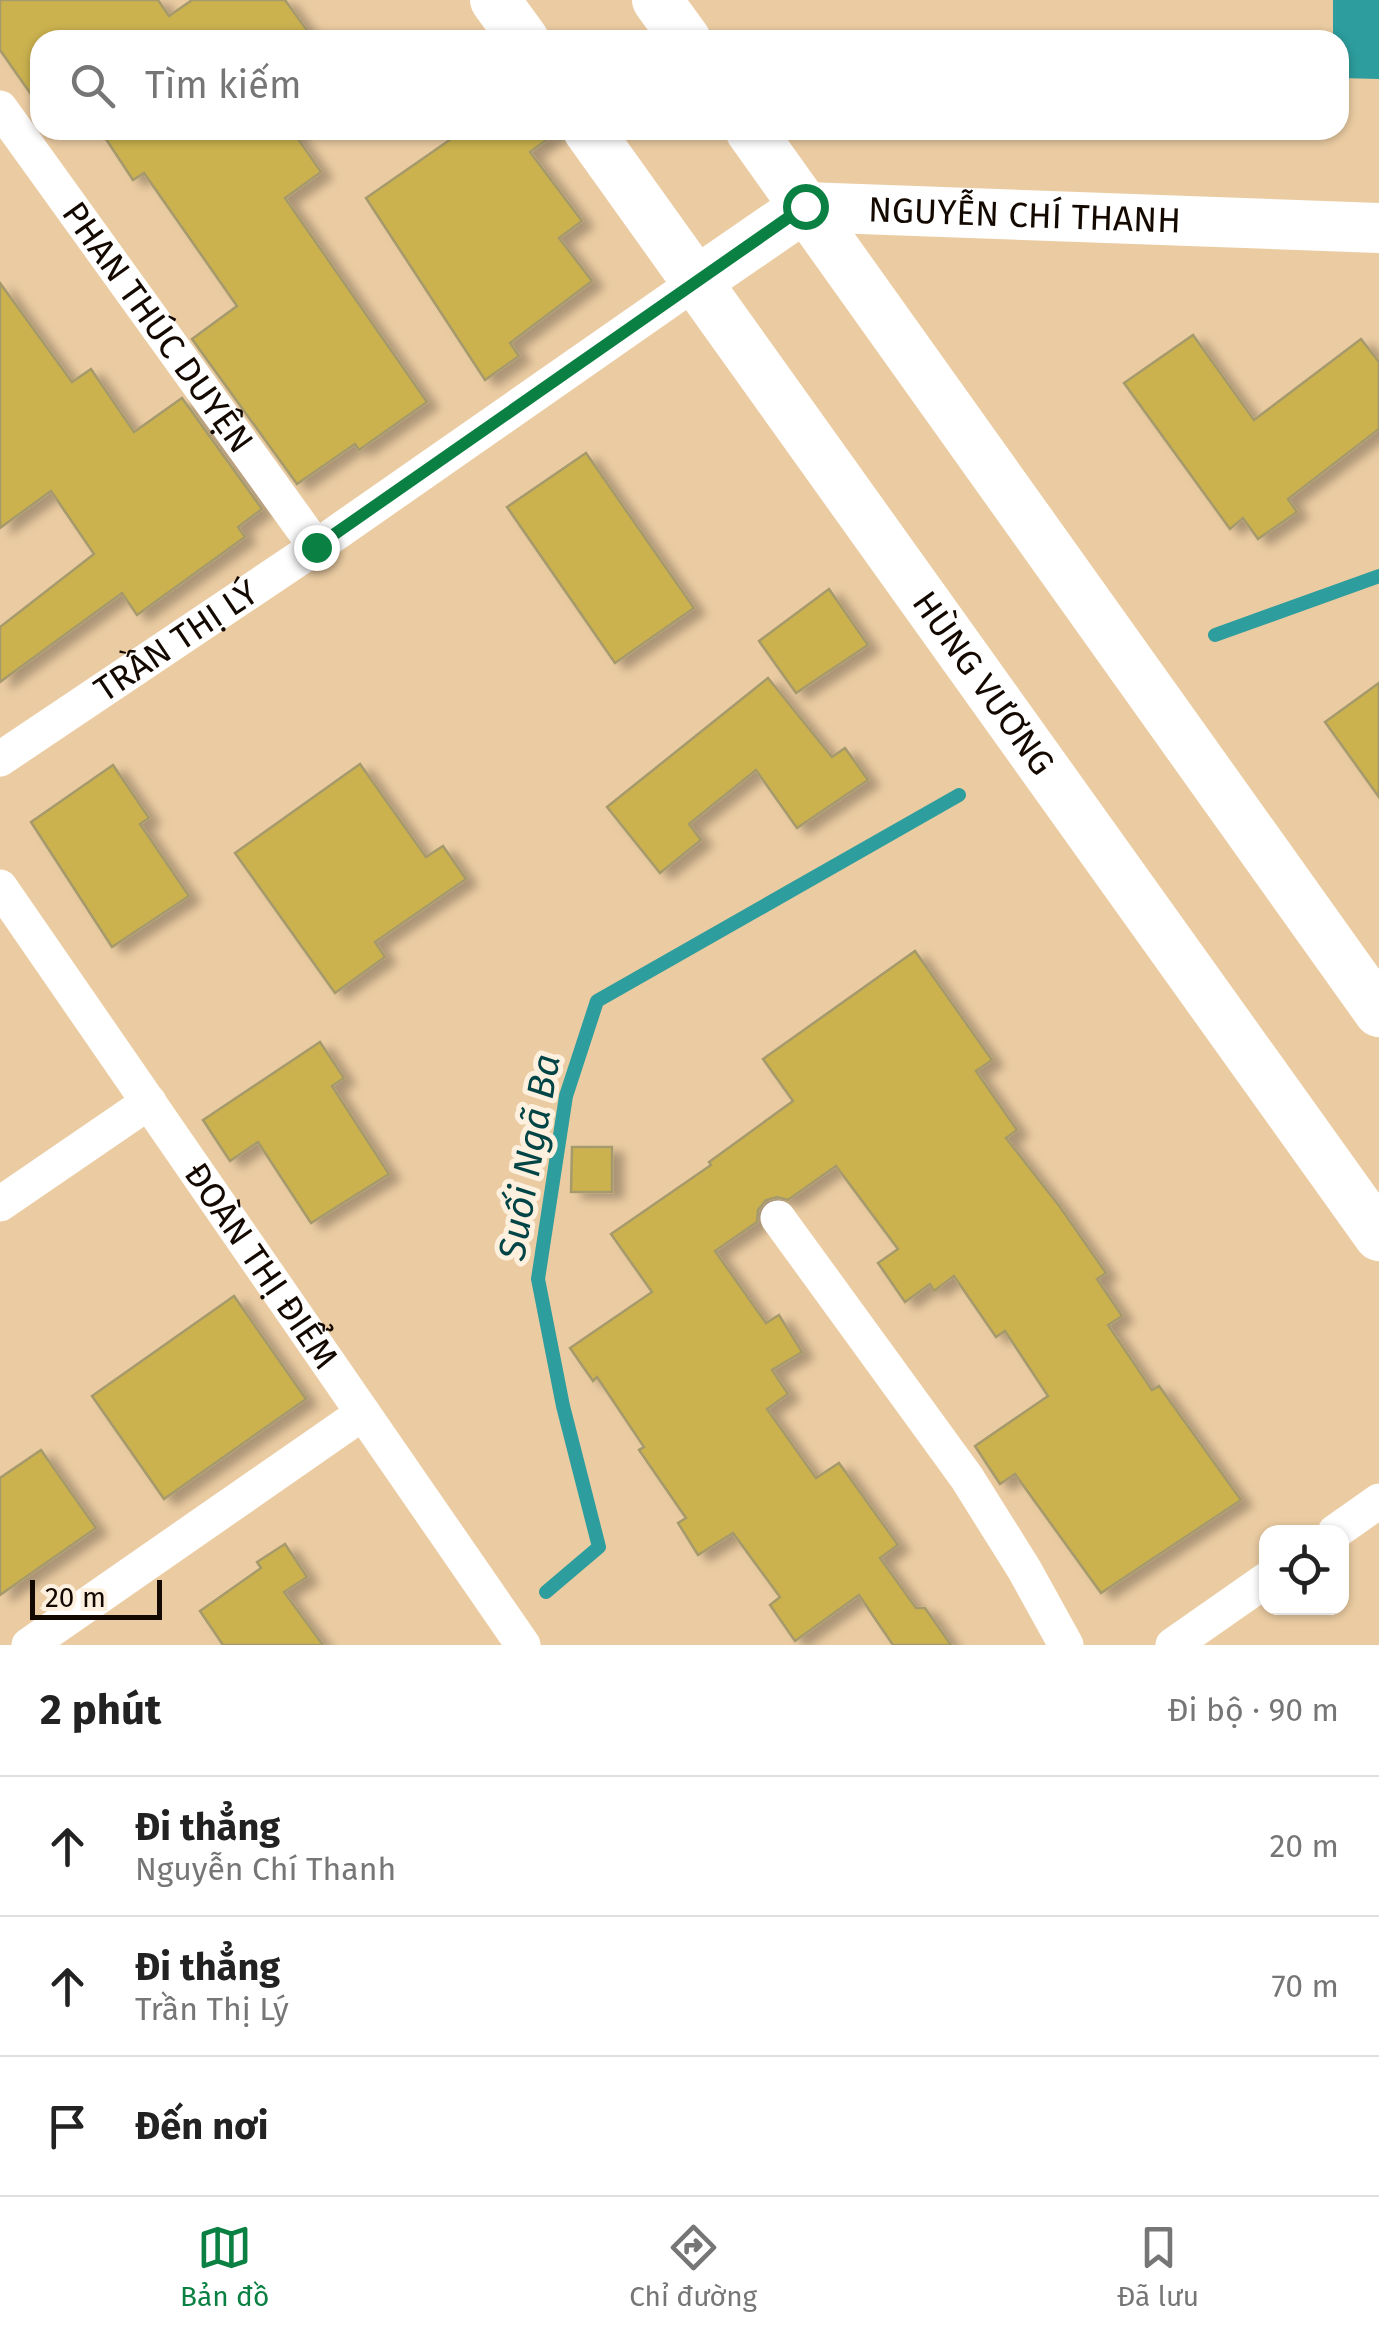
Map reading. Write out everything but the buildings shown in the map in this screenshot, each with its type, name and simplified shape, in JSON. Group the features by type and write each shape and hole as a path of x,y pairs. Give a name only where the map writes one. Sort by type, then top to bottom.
{"main road":[{"path":"495,0 517,30"},
{"path":"658,0 679,30"},
{"name":"HÙNG VƯƠNG","path":"595,140 1379,1236"},
{"path":"757,140 1379,1012"},
{"path":"696,282 805,206"},
{"name":"NGUYỄN CHÍ THANH","path":"805,206 1379,228"}],"street":[{"name":"PHAN THÚC DUYỆN","path":"0,108 316,547"},
{"name":"TRẦN THỊ LÝ","path":"0,759 316,547 696,282"},
{"name":"ĐOÀN THỊ ĐIỂM","path":"0,887 523,1645"},
{"path":"0,1204 148,1102"},
{"path":"778,1218 966,1478 1024,1569 1066,1645"},
{"path":"29,1645 364,1414"},
{"path":"1344,1525 1379,1502"},
{"path":"1173,1645 1259,1585"}],"water":[{"path":"1333,0 1379,0 1379,79 1349,78 1349,30 1333,30"}],"waterway":[{"name":"Suối Ngã Ba","path":"1215,635 1379,576"},
{"name":"Suối Ngã Ba","path":"546,1592 599,1547 563,1406 538,1279 566,1096 597,1001 959,795"}],"route":[{"path":"316,547 805,206"}]}
